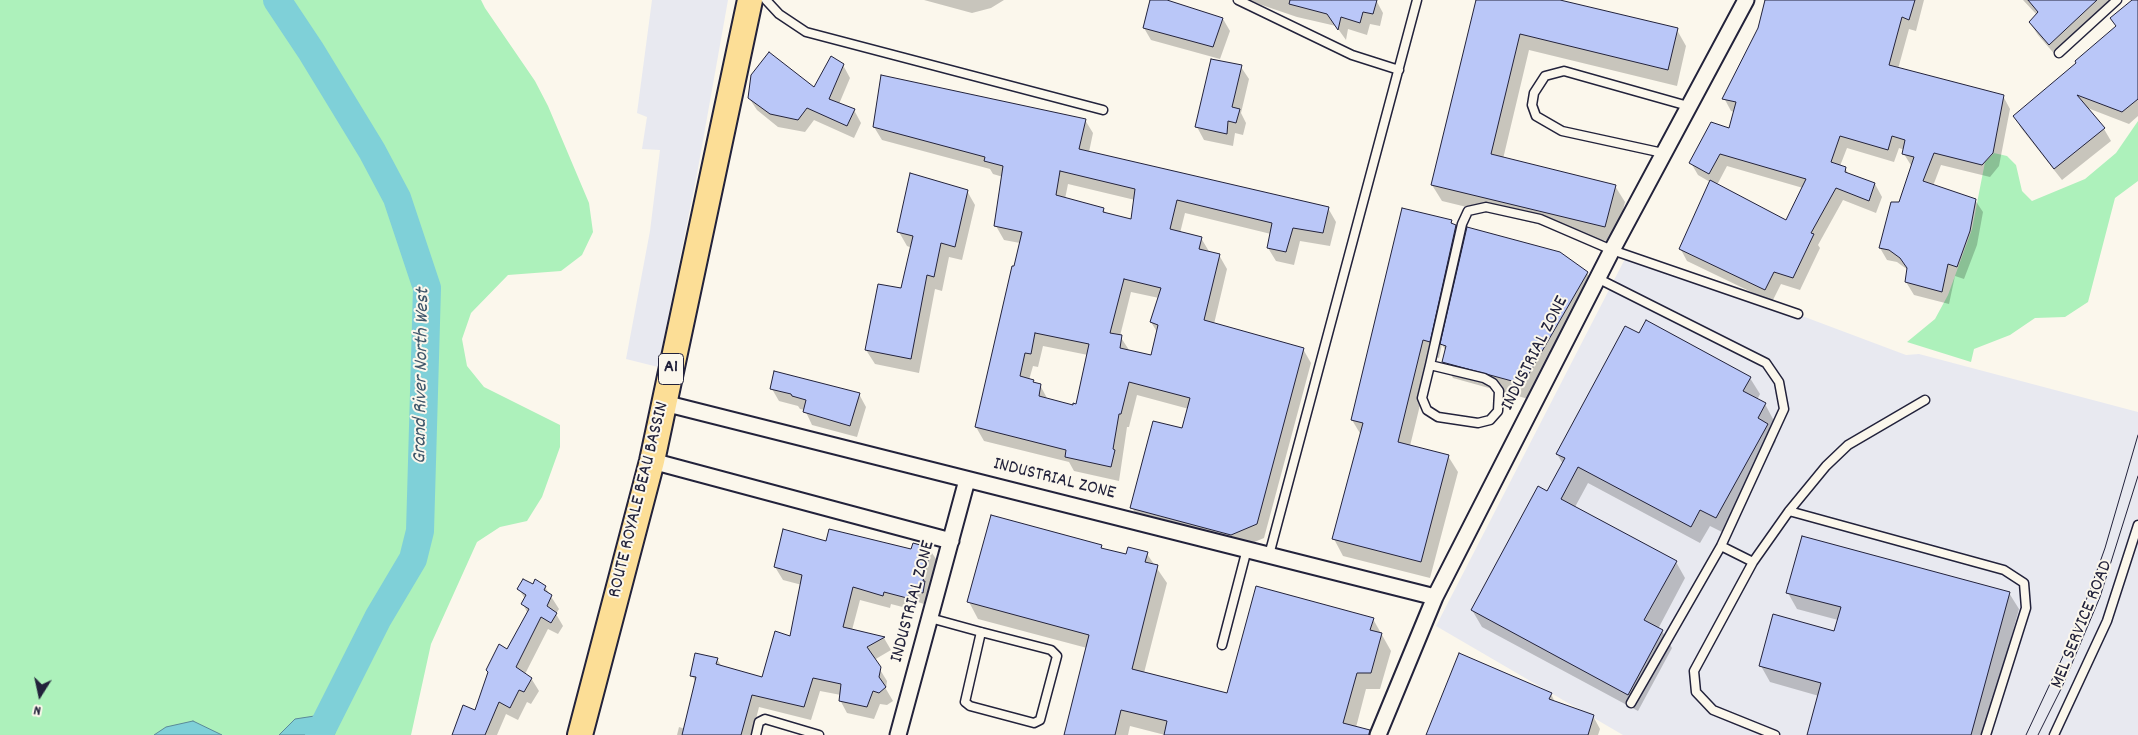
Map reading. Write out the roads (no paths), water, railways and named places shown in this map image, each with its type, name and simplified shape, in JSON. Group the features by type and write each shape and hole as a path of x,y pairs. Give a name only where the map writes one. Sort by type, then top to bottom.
{"main road":[{"name":"ROUTE ROYALE BEAU BASSIN","path":"580,735 652,462 750,0"}],"street":[{"name":"INDUSTRIAL ZONE","path":"1378,735 1435,597 1597,278 1742,1"},
{"name":"INDUSTRIAL ZONE","path":"664,403 1435,597"},
{"path":"652,462 951,541"},
{"name":"INDUSTRIAL ZONE","path":"898,735 967,480"}],"lane":[{"path":"766,0 779,14 806,32 1103,110"},
{"path":"1238,0 1352,54 1399,70"},
{"path":"1269,555 1416,0"},
{"path":"2059,53 2117,0"},
{"path":"1663,153 1562,130 1536,116 1532,105 1534,93 1545,76 1564,71 1688,106"},
{"path":"1430,365 1484,378 1493,383 1499,391 1498,411 1490,420 1478,424 1438,417 1427,410 1422,398 1462,224 1468,211 1486,207 1540,219 1612,250 1798,314"},
{"path":"1597,278 1766,363 1779,382 1784,409 1721,546 1631,703"},
{"path":"1775,735 1713,710 1696,692 1694,671 1754,562 1789,511 1826,466 1848,445 1925,400"},
{"path":"1789,511 2004,570 2024,583 2026,608 1986,735"},
{"name":"MEL SERVICE ROAD","path":"2054,735 2106,621 2138,525"},
{"path":"1721,546 1754,562"},
{"path":"1222,645 1246,549"},
{"path":"930,618 1052,650 1057,656 1040,720 1034,723 970,706 965,702 982,632"},
{"path":"756,735 759,722 764,719 819,735"}],"water":[{"path":"334,713 338,725 334,735 279,735 295,719"},
{"path":"193,721 222,735 154,735 166,727"}],"waterway":[{"name":"Grand River North West","path":"277,0 311,51 372,151 397,198 427,288 420,531 413,559 378,618 319,735"}],"tram line":[{"path":"2026,735 2072,637 2090,590 2105,548 2138,435"},
{"path":"2038,735 2062,687 2100,597 2138,476"}]}
